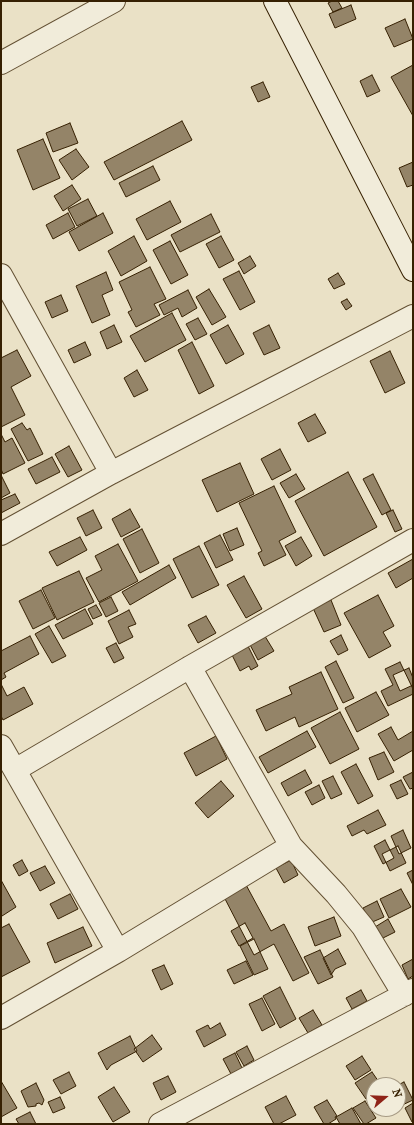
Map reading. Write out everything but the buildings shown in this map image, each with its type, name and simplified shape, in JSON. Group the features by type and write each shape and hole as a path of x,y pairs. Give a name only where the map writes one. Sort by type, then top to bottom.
{"street":[{"path":"1,63 114,1"},
{"path":"275,1 413,270"},
{"path":"1,275 9,309 111,473"},
{"path":"1,534 111,473 413,316"},
{"path":"15,770 190,667 413,540"},
{"path":"174,1121 408,993 363,927 336,894 291,846 190,667"},
{"path":"1,746 118,951"},
{"path":"1,1018 118,951 291,846"}]}
